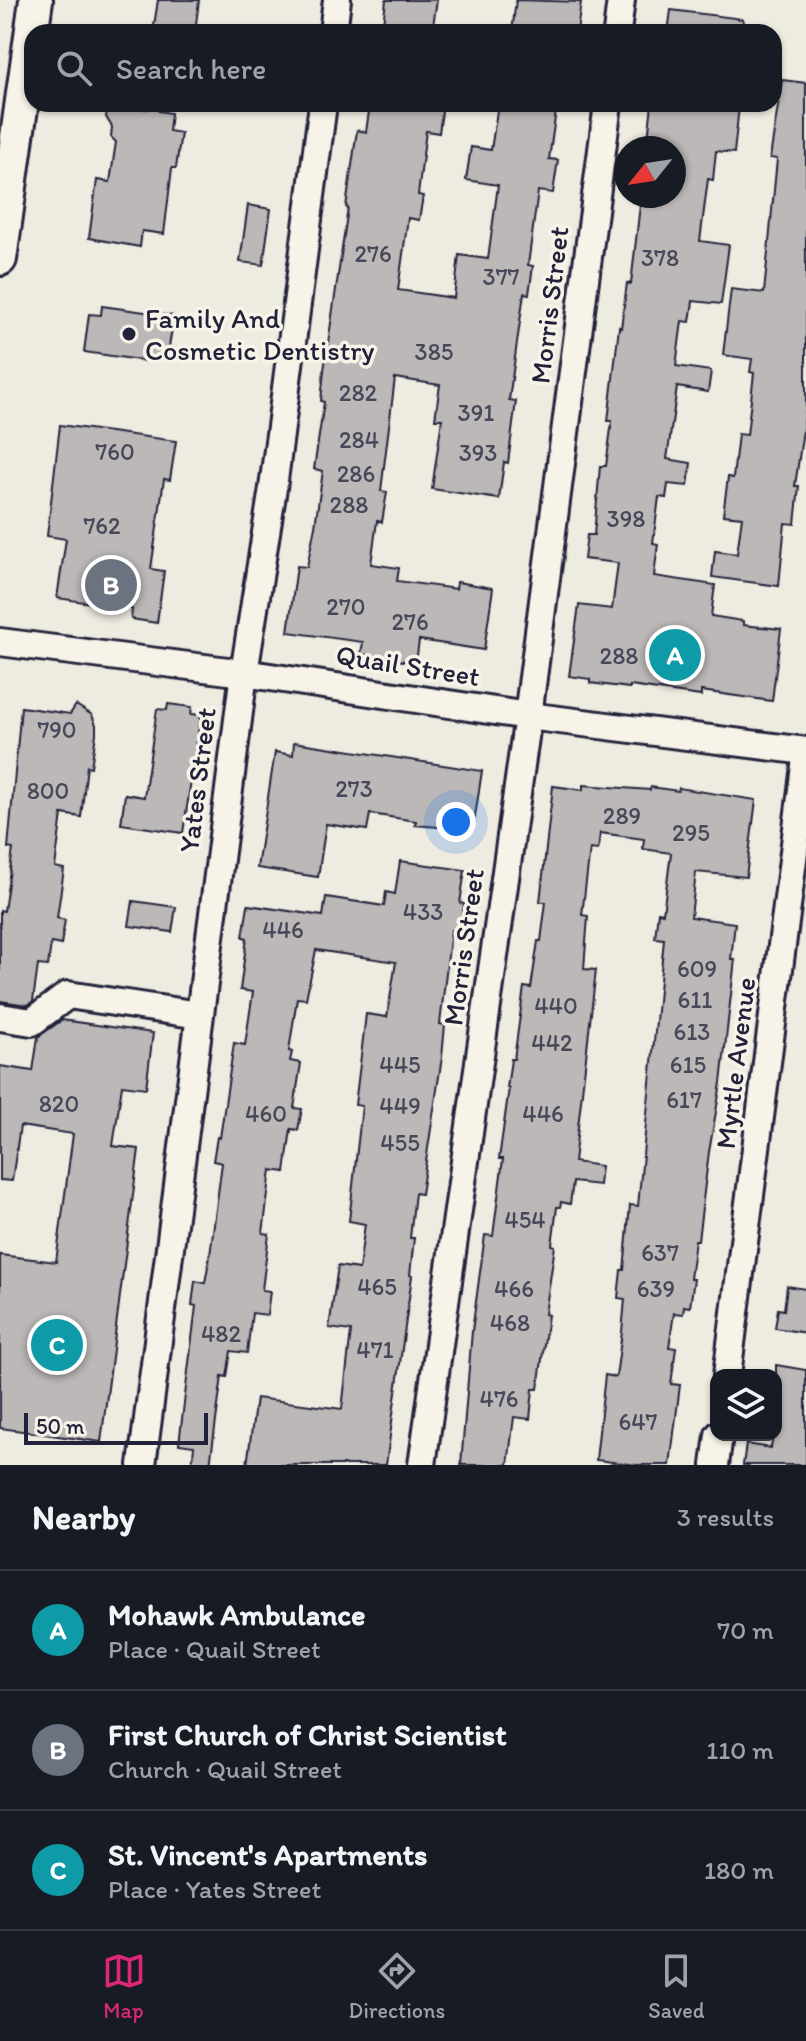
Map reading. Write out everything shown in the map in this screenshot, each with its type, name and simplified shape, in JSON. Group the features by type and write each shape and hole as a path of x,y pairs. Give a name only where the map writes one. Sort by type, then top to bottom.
{"main road":[{"path":"32,24 36,0"},
{"path":"0,259 4,193 24,72"}],"street":[{"path":"334,24 337,0"},
{"path":"618,24 621,0"},
{"name":"Yates Street","path":"142,1465 244,673 273,488 322,112"},
{"name":"Morris Street","path":"422,1465 528,716 607,112"},
{"name":"Quail Street","path":"0,642 244,673 528,716 806,751"},
{"name":"Myrtle Avenue","path":"728,1369 806,758"},
{"path":"0,1017 32,1022 68,995 199,1015"},
{"path":"715,1465 718,1441"}],"building":[{"path":"158,0 199,0 196,24 154,24"},
{"path":"386,0 437,0 433,24 383,24"},
{"path":"516,0 581,2 578,24 513,24"},
{"path":"671,10 743,19 743,24 669,24"},
{"path":"782,80 806,83 806,409 795,486 799,486 795,524 785,523 779,586 712,577 715,551 737,554 742,517 723,515 728,477 733,478 738,434 747,435 754,373 750,372 752,359 723,355 731,289 764,293 777,159 770,158 777,112 782,112"},
{"path":"107,112 171,113 169,131 181,133 176,168 172,168 164,234 142,231 140,247 89,238 97,180 110,182 116,142 111,137 112,127"},
{"path":"369,112 442,112 439,133 426,131 418,195 423,196 419,220 408,218 398,290 454,298 459,255 488,259 498,185 466,180 471,147 491,150 497,112 556,112 549,159 558,160 553,193 538,191 528,265 533,266 529,294 524,293 509,400 516,401 508,463 504,462 499,499 432,489 442,419 435,419 440,385 395,378 381,491 387,492 382,522 377,521 371,564 399,568 397,581 456,589 457,582 493,588 484,650 419,640 416,663 361,654 363,642 288,632 297,566 307,567 315,526 323,471 314,469 324,402 321,401 324,370 357,130 366,132"},
{"path":"651,112 738,112 734,153 716,151 713,180 708,179 700,241 729,245 721,304 693,301 690,322 682,321 676,366 711,371 708,392 677,387 667,459 691,463 688,486 668,484 666,498 659,497 653,543 658,544 654,576 715,585 711,616 743,621 743,625 781,629 772,701 701,691 701,696 630,688 590,683 590,679 569,676 579,605 612,609 618,563 584,559 587,535 594,535 600,466 606,466 619,327 627,283 631,284 640,208 686,208 686,136 648,136"},
{"path":"248,205 271,209 263,265 240,262"},
{"name":"Family And Cosmetic Dentistry","path":"102,306 174,316 167,359 154,357 153,362 84,352 89,314 101,315"},
{"path":"60,425 176,441 170,480 164,479 151,569 164,571 157,623 131,619 132,609 57,598 66,539 47,536"},
{"path":"168,704 192,707 191,714 201,715 183,833 121,824 125,794 144,797 157,709 167,710"},
{"path":"76,705 92,715 96,734 91,767 87,766 81,817 62,814 55,867 64,869 57,918 65,920 61,945 51,943 48,966 38,965 33,1001 28,1005 0,1001 0,910 4,911 13,849 8,848 21,707 70,714"},
{"path":"294,742 482,771 473,830 415,825 416,821 370,814 367,830 326,824 318,877 257,868 275,752 293,755"},
{"path":"583,785 678,791 679,788 756,800 746,877 696,872 691,917 735,923 731,959 735,959 721,1083 698,1240 695,1240 690,1307 684,1306 683,1314 674,1313 669,1347 676,1348 671,1384 680,1385 670,1465 596,1460 605,1375 616,1377 622,1332 625,1299 618,1298 630,1205 638,1206 664,939 655,938 658,912 663,913 671,853 643,849 644,839 600,833 598,850 590,849 582,915 588,916 584,969 596,970 574,1162 601,1166 599,1185 573,1182 570,1204 561,1202 557,1207 538,1389 533,1389 530,1419 514,1417 508,1465 461,1465 472,1331 485,1235 493,1236 511,1059 514,1059 524,987 531,988 538,941 541,941 546,902 540,902 553,786 583,790"},
{"path":"400,861 465,870 460,903 464,904 461,931 451,930 440,1024 445,1025 442,1057 421,1194 415,1193 410,1238 414,1238 412,1276 386,1465 247,1465 256,1398 342,1409 351,1331 329,1328 338,1266 359,1269 365,1224 349,1221 362,1106 355,1105 366,1014 387,1017 396,962 316,950 306,999 297,998 289,1051 292,1052 290,1061 301,1063 294,1108 302,1109 298,1130 291,1129 285,1172 271,1170 263,1233 269,1234 262,1290 270,1291 267,1315 252,1313 247,1353 231,1351 227,1377 222,1376 210,1465 192,1465 194,1446 179,1444 196,1306 192,1305 195,1281 205,1283 210,1255 222,1163 213,1161 217,1137 220,1138 234,1043 245,1045 253,992 240,990 248,905 323,916 326,897 384,906 386,892 395,894"},
{"path":"133,901 176,907 172,932 129,926"},
{"path":"62,1020 153,1033 146,1088 122,1085 113,1146 139,1149 101,1442 0,1428 0,1255 56,1262 73,1134 20,1126 12,1181 0,1180 0,1066 33,1071 38,1037"},
{"path":"787,1286 806,1289 806,1333 775,1328 778,1309 784,1310"},
{"path":"776,1365 806,1370 806,1465 743,1465 746,1444 771,1448 772,1441 782,1441 782,1369 776,1369"}],"place":[{"name":"Family And Cosmetic Dentistry","path":"129,334"},
{"name":"First Church of Christ Scientist","path":"111,585"},
{"name":"Mohawk Ambulance","path":"675,655"},
{"name":"St. Vincent's Apartments","path":"57,1345"}]}
